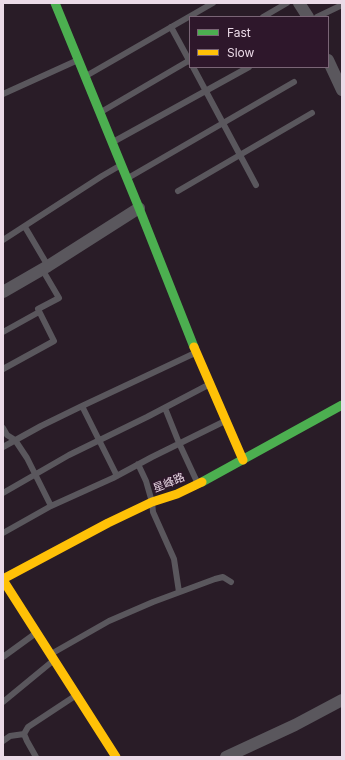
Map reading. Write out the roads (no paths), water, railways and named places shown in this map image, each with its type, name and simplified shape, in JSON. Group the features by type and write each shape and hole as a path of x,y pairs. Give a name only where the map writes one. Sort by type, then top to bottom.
{"street":[{"path":"55,3 139,208 196,353 243,460"},
{"path":"299,3 307,16"},
{"path":"329,62 342,90"},
{"path":"3,292 45,268 139,208"},
{"name":"星峰路","path":"3,580 108,523 152,502 177,494 198,484 342,405"},
{"path":"3,580 116,757"},
{"path":"226,757 295,725 342,700"}],"lane":[{"path":"190,16 213,3"},
{"path":"265,16 287,3"},
{"path":"319,16 342,5"},
{"path":"85,77 189,17"},
{"path":"171,27 189,59"},
{"path":"3,94 78,60"},
{"path":"100,113 189,62"},
{"path":"194,68 256,185"},
{"path":"112,143 246,68"},
{"path":"126,179 294,82"},
{"path":"178,190 312,113"},
{"path":"3,240 121,165"},
{"path":"3,332 39,312 38,309 59,298 25,227"},
{"path":"3,369 54,341 39,312"},
{"path":"3,447 82,406 196,353"},
{"path":"3,493 69,455 210,384"},
{"path":"82,406 117,476"},
{"path":"165,408 198,484"},
{"path":"3,532 51,506 117,476 225,420"},
{"path":"3,428 7,435 14,440 27,458 51,506"},
{"path":"138,464 146,480 153,512 174,559 179,592"},
{"path":"3,702 52,658 109,621 153,602 215,579 223,578 231,582"},
{"path":"3,657 36,632"},
{"path":"24,734 28,727 76,695"},
{"path":"3,741 10,736 24,734"},
{"path":"24,734 36,757"}]}
